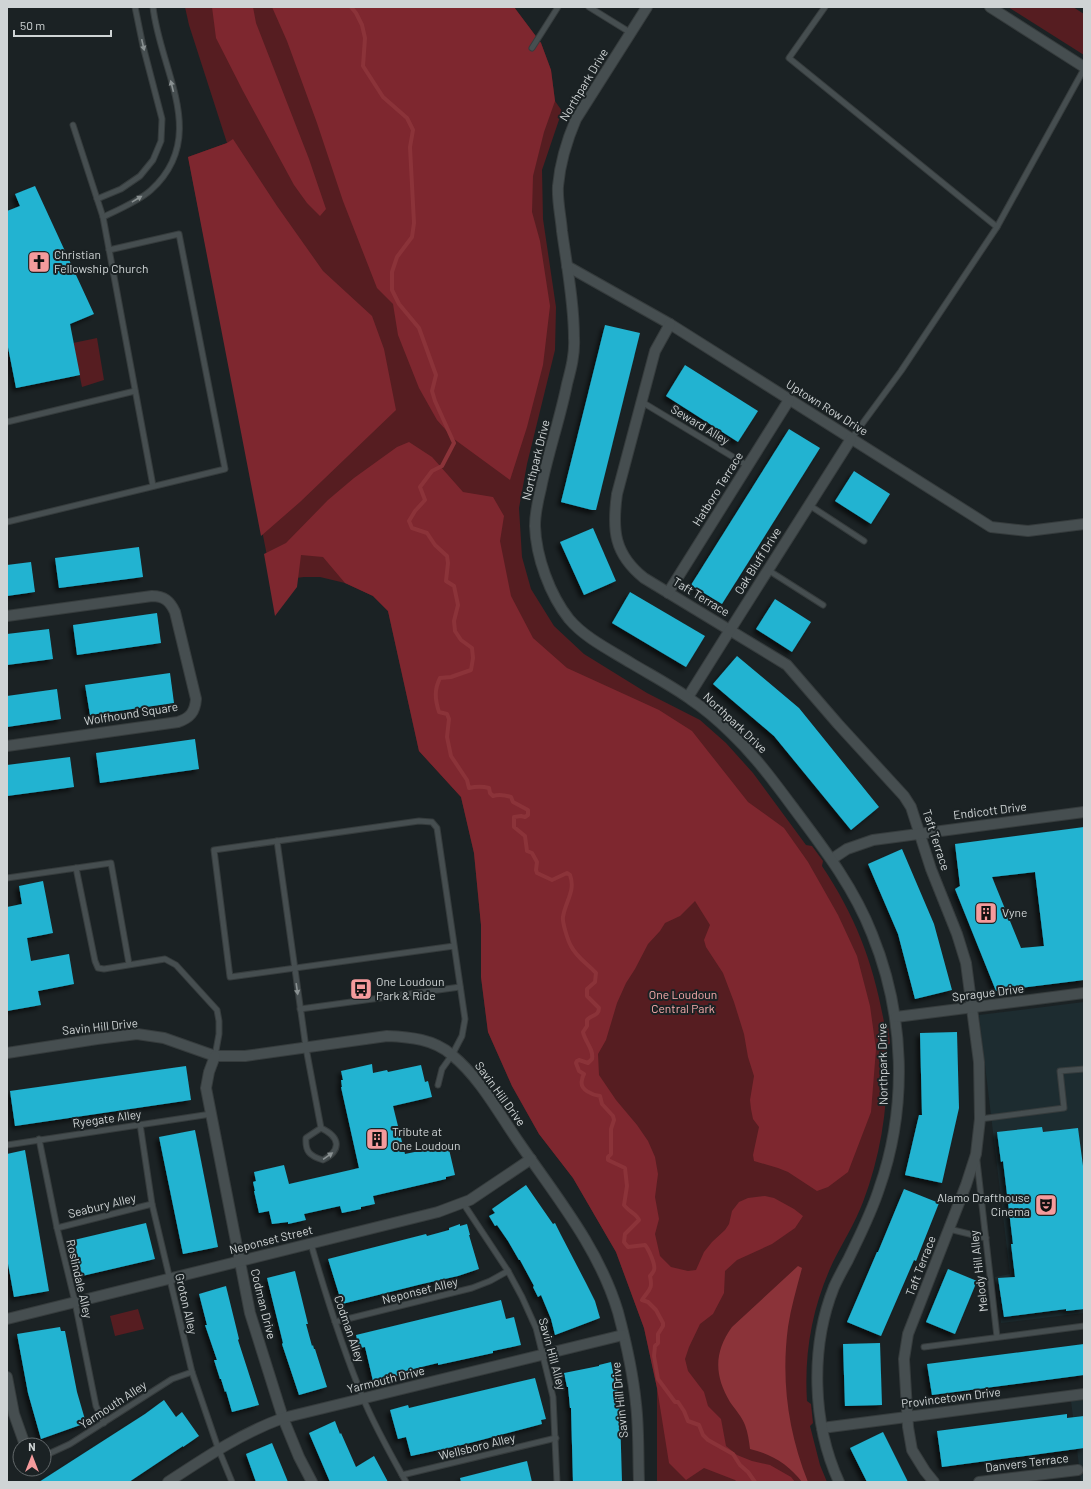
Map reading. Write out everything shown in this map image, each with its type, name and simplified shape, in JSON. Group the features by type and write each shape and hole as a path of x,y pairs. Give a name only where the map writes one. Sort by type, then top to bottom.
{"street":[{"name":"Northpark Drive","path":"647,7 576,119 569,135 563,158 558,185 559,206 575,341 563,404 538,498 535,526 540,556 552,594 570,620 600,644 688,697 731,733 758,760 832,860 851,890 872,933 889,986 896,1017 899,1077 897,1112 889,1156 879,1190 863,1230 834,1288 825,1319 818,1355 818,1404 822,1428 839,1482"},
{"path":"990,7 1084,68"},
{"name":"Uptown Row Drive","path":"566,266 670,324 991,527 1028,531 1084,524"},
{"name":"Taft Terrace","path":"670,324 655,351 617,494 614,512 616,538 628,563 644,578 787,665 838,724 904,796 912,807 931,869 958,934 964,956 979,1062 980,1119 976,1154 966,1185 908,1334 904,1359 904,1382 908,1427 912,1450 934,1482"},
{"name":"Hatboro Terrace","path":"668,593 789,400"},
{"name":"Oak Bluff Drive","path":"688,697 851,439"},
{"name":"Wolfhound Square","path":"7,616 152,596 162,597 168,601 175,612 196,700 195,707 190,716 185,720 178,722 7,746"},
{"name":"Endicott Drive","path":"832,860 847,849 861,843 920,833 1084,813"},
{"name":"Sprague Drive","path":"896,1017 1084,994"},
{"name":"Savin Hill Drive","path":"7,1053 137,1034 164,1038 215,1056 245,1056 387,1036 425,1040 452,1055 476,1079 567,1210 595,1256 608,1285 618,1312 630,1361 636,1404 639,1482"},
{"name":"Codman Drive","path":"215,1056 209,1072 206,1088 250,1313 283,1418 299,1457 312,1482"},
{"name":"Neponset Street","path":"7,1319 438,1212 470,1200 531,1159"},
{"name":"Yarmouth Drive","path":"168,1482 218,1448 283,1418 623,1335"},
{"path":"7,1377 14,1414 22,1437"},
{"name":"Provincetown Drive","path":"822,1428 1084,1394"},
{"name":"Danvers Terrace","path":"979,1482 1078,1470"}],"lane":[{"path":"97,199 121,189 140,176 153,160 162,140 162,119 143,46 135,7"},
{"path":"103,217 150,191 165,174 176,153 180,134 179,114 153,7"},
{"path":"532,48 558,7"},
{"path":"589,7 631,33"},
{"path":"825,7 789,58 997,227"},
{"path":"851,439 901,371 997,227 1084,68"},
{"path":"73,125 103,217 153,486"},
{"path":"7,522 225,469 179,234 109,250"},
{"path":"7,422 135,391"},
{"name":"Seward Alley","path":"642,402 748,466"},
{"path":"809,505 864,541"},
{"path":"768,570 824,605"},
{"path":"438,1085 442,1069 452,1055 462,1036 465,1019 437,828 432,822 419,821 214,850 230,977 454,946"},
{"path":"277,841 300,1009 321,1128"},
{"path":"7,878 111,863 129,964"},
{"path":"76,868 95,961 98,968 104,969 165,959 176,965 216,1010 219,1021 219,1034 215,1056"},
{"path":"300,1009 460,987"},
{"path":"980,1119 1064,1108 1060,1071 1084,1069"},
{"name":"Ryegate Alley","path":"7,1145 211,1114"},
{"name":"Groton Alley","path":"140,1124 152,1204 192,1372 218,1448 232,1482"},
{"path":"321,1128 330,1132 336,1141 335,1150 331,1156 322,1160 313,1157 308,1152 306,1145 306,1138 321,1128"},
{"name":"Roslindale Alley","path":"39,1139 96,1406 104,1423"},
{"name":"Melody Hill Alley","path":"976,1154 997,1337"},
{"name":"Savin Hill Alley","path":"463,1203 508,1271 522,1296 536,1328 544,1354 553,1397 558,1482"},
{"name":"Seabury Alley","path":"57,1228 152,1204"},
{"path":"949,1229 986,1238"},
{"name":"Codman Alley","path":"311,1244 335,1322 363,1399 406,1482"},
{"name":"Neponset Alley","path":"335,1322 472,1288 490,1281 508,1271"},
{"path":"924,1347 1084,1326"},
{"name":"Yarmouth Alley","path":"52,1452 70,1444 172,1379 192,1372"},
{"name":"Wellsboro Alley","path":"402,1475 556,1438"}],"shaded area":[{"path":"212,7 253,7 256,23 309,159 326,209 320,216 307,203 294,185 243,91 216,38"},
{"path":"272,7 514,7 541,43 551,70 555,101 544,132 533,176 532,212 540,241 550,306 543,365 527,427 510,480 454,439 437,420 419,388 398,335 393,304 377,288 343,201 317,123 287,41"},
{"path":"233,139 277,206 323,271 372,316 384,349 396,410 300,502 261,536 188,157 227,143"},
{"path":"409,442 432,457 463,492 493,497 504,516 500,541 511,596 533,638 567,668 659,710 692,731 748,802 784,828 808,862 838,915 857,956 870,1006 876,1049 871,1112 848,1172 828,1187 817,1191 788,1172 754,1161 753,1155 759,1127 753,1119 750,1100 754,1076 748,1057 744,1034 734,1002 723,973 706,947 704,940 710,925 695,901 680,916 665,923 648,944 626,983 617,1003 606,1040 598,1054 599,1075 616,1100 648,1141 655,1157 658,1174 655,1197 659,1219 655,1234 660,1256 671,1267 688,1271 696,1270 704,1252 729,1224 732,1211 739,1202 748,1198 765,1196 774,1198 794,1209 803,1216 795,1228 772,1244 737,1260 725,1271 724,1293 713,1314 700,1324 685,1359 688,1371 704,1392 708,1406 721,1419 726,1446 737,1455 752,1461 770,1465 791,1477 795,1482 737,1482 704,1468 686,1480 669,1463 657,1388 644,1328 616,1252 573,1178 539,1134 512,1086 488,1032 481,977 481,925 474,853 461,797 419,751 388,611 373,596 345,583 323,557 301,555 297,587 275,616 264,554 286,543 328,500 354,478 397,447"},
{"path":"1084,1002 1084,1313 1001,1323 995,1277 1010,1274 979,1015"},
{"path":"798,1266 802,1268 788,1327 785,1367 791,1425 795,1444 808,1482 802,1482 786,1465 773,1457 750,1449 748,1434 744,1422 725,1392 721,1382 718,1364 722,1345 732,1327"},
{"path":"1084,1400 1084,1482 1081,1482 1071,1401"}],"green space":[{"name":"One Loudoun Central Park","path":"185,7 514,7 541,43 551,70 555,101 562,111 542,170 543,219 556,307 555,350 527,464 519,508 522,557 531,589 554,626 584,654 647,693 700,720 726,743 753,773 806,845 812,846 823,861 822,866 844,903 862,941 880,1000 884,1022 888,1025 890,1043 887,1047 887,1087 883,1126 875,1165 860,1210 833,1262 826,1279 815,1313 808,1348 806,1383 807,1401 811,1404 813,1423 810,1426 820,1465 827,1482 657,1482 657,1388 644,1328 616,1252 573,1178 539,1134 512,1086 488,1032 481,977 481,925 474,853 461,797 419,751 388,611 373,596 345,583 320,577 304,577 272,581 188,157 227,143 189,25"},
{"path":"1008,7 1073,7 1084,14 1084,55"},
{"path":"97,338 104,380 82,387 73,343"},
{"path":"138,1309 144,1329 115,1336 110,1316"}],"building":[{"name":"Christian Fellowship Church","path":"35,186 94,314 70,324 80,375 16,388 7,342 7,211 20,206 15,194"},
{"path":"605,325 640,333 596,510 592,510 561,502"},
{"path":"685,365 758,411 738,442 666,396"},
{"path":"789,429 820,448 722,604 691,585"},
{"path":"854,471 890,494 871,524 835,501"},
{"path":"593,528 616,581 584,595 560,542"},
{"path":"139,547 143,577 59,588 55,558"},
{"path":"31,562 35,592 7,596 7,565"},
{"path":"630,592 705,636 686,667 612,623"},
{"path":"775,599 811,622 792,652 756,629"},
{"path":"157,613 161,643 77,655 73,625"},
{"path":"49,629 53,659 7,665 7,634"},
{"path":"737,656 799,708 879,807 851,830 774,736 713,684"},
{"path":"170,673 174,703 90,715 85,685"},
{"path":"57,689 61,719 7,727 7,696"},
{"path":"195,739 199,769 100,783 96,753"},
{"path":"70,757 74,787 7,796 7,765"},
{"path":"1084,827 1084,980 996,991 955,889 960,886 955,844","holes":["1035,872 1044,946 1021,948 992,877"]},
{"path":"902,849 934,924 952,990 915,999 898,934 868,864"},
{"path":"43,881 53,933 27,938 31,961 69,954 74,984 38,991 41,1005 7,1011 7,907 22,904 19,886"},
{"path":"957,1032 959,1108 942,1183 905,1175 919,1115 922,1115 920,1033"},
{"name":"Tribute at One Loudoun","path":"372,1064 373,1073 387,1070 388,1072 421,1065 425,1082 428,1081 432,1097 393,1106 405,1154 448,1145 455,1175 446,1177 446,1179 373,1196 375,1204 361,1207 361,1209 342,1213 340,1206 304,1214 306,1220 288,1224 288,1222 272,1224 269,1211 259,1213 254,1191 253,1182 256,1181 254,1172 284,1165 289,1184 359,1168 341,1087 341,1080 343,1080 341,1071"},
{"path":"186,1066 191,1100 15,1126 10,1091"},
{"name":"Alamo Drafthouse Cinema","path":"1042,1127 1043,1132 1078,1128 1084,1166 1084,1309 1066,1311 1066,1309 1004,1317 998,1278 1015,1277 1011,1244 1013,1244 1003,1161 1001,1162 997,1132"},
{"path":"195,1130 218,1247 183,1254 159,1137"},
{"path":"25,1150 49,1291 14,1297 7,1258 7,1154"},
{"path":"526,1185 553,1224 555,1223 595,1301 600,1318 555,1335 551,1319 541,1295 538,1297 533,1287 534,1286 520,1260 497,1225 495,1226 489,1216 495,1213 492,1209"},
{"path":"904,1189 939,1203 916,1261 914,1260 881,1336 847,1322"},
{"path":"146,1223 155,1259 82,1276 74,1240"},
{"path":"460,1224 460,1226 467,1224 479,1269 458,1276 342,1304 328,1259 426,1234 427,1236 449,1230 449,1228"},
{"path":"948,1269 977,1281 955,1334 926,1322"},
{"path":"295,1271 312,1346 313,1345 315,1349 327,1387 299,1395 282,1344 267,1278"},
{"path":"226,1286 238,1340 259,1405 232,1412 214,1360 217,1360 205,1325 207,1325 199,1294"},
{"path":"501,1300 506,1319 514,1317 521,1345 493,1351 493,1353 413,1369 414,1371 406,1374 373,1381 365,1347 359,1348 356,1335"},
{"path":"60,1327 61,1331 65,1331 77,1392 86,1423 47,1437 40,1437 28,1393 17,1334"},
{"path":"880,1343 882,1405 845,1406 843,1344"},
{"path":"1084,1344 1084,1375 932,1395 927,1364"},
{"path":"611,1362 617,1387 620,1414 622,1482 573,1482 571,1408 564,1373"},
{"path":"535,1378 546,1419 541,1420 542,1424 466,1444 411,1456 406,1437 398,1439 390,1410 408,1405 409,1408"},
{"path":"164,1400 176,1417 182,1412 199,1436 129,1482 39,1482 47,1477 52,1477 52,1474 145,1414"},
{"path":"1067,1414 1067,1418 1084,1416 1084,1448 942,1467 937,1431"},
{"path":"335,1421 356,1467 374,1456 388,1482 330,1482 309,1433"},
{"path":"883,1432 908,1482 867,1482 850,1448"},
{"path":"272,1443 288,1482 256,1482 246,1454"},
{"path":"527,1461 532,1482 461,1482 460,1478"}],"waterway":[{"path":"351,7 362,25 365,38 363,66 383,97 407,118 413,130 410,147 414,223 412,237 397,257 392,272 392,290 399,304 419,328 436,375 432,391 435,401 454,443 442,466 432,471 420,487 425,500 415,511 409,521 412,528 427,533 435,545 447,556 448,563 446,581 454,586 458,605 454,621 455,631 461,640 472,648 473,658 471,670 451,677 440,678 436,691 439,712 447,714 449,719 447,737 451,756 467,780 469,788 479,786 489,788 490,793 493,796 502,795 511,797 513,802 528,810 528,815 525,817 514,817 514,827 525,836 527,851 532,853 537,862 537,873 552,880 567,873 570,875 572,886 563,917 564,927 573,950 596,973 595,982 587,989 587,996 599,1008 598,1013 587,1020 587,1026 583,1032 591,1049 592,1059 588,1063 579,1060 576,1063 579,1071 584,1074 582,1079 583,1087 590,1093 600,1096 602,1104 613,1116 614,1120 611,1129 611,1154 608,1157 608,1160 625,1168 627,1186 624,1205 639,1220 625,1234 624,1242 628,1247 645,1245 654,1264 654,1271 650,1276 651,1287 642,1300 648,1302 656,1310 663,1323 663,1326 658,1334 658,1343 655,1346 654,1356 658,1379 675,1402 678,1402 688,1421 699,1425 703,1435 708,1440 733,1454 740,1465 748,1472 755,1482"}],"place":[{"name":"Christian Fellowship Church","path":"39,262"},
{"name":"Vyne","path":"986,913"},
{"name":"One Loudoun Park & Ride","path":"361,989"},
{"name":"Tribute at One Loudoun","path":"377,1139"},
{"name":"Alamo Drafthouse Cinema","path":"1046,1205"}]}
